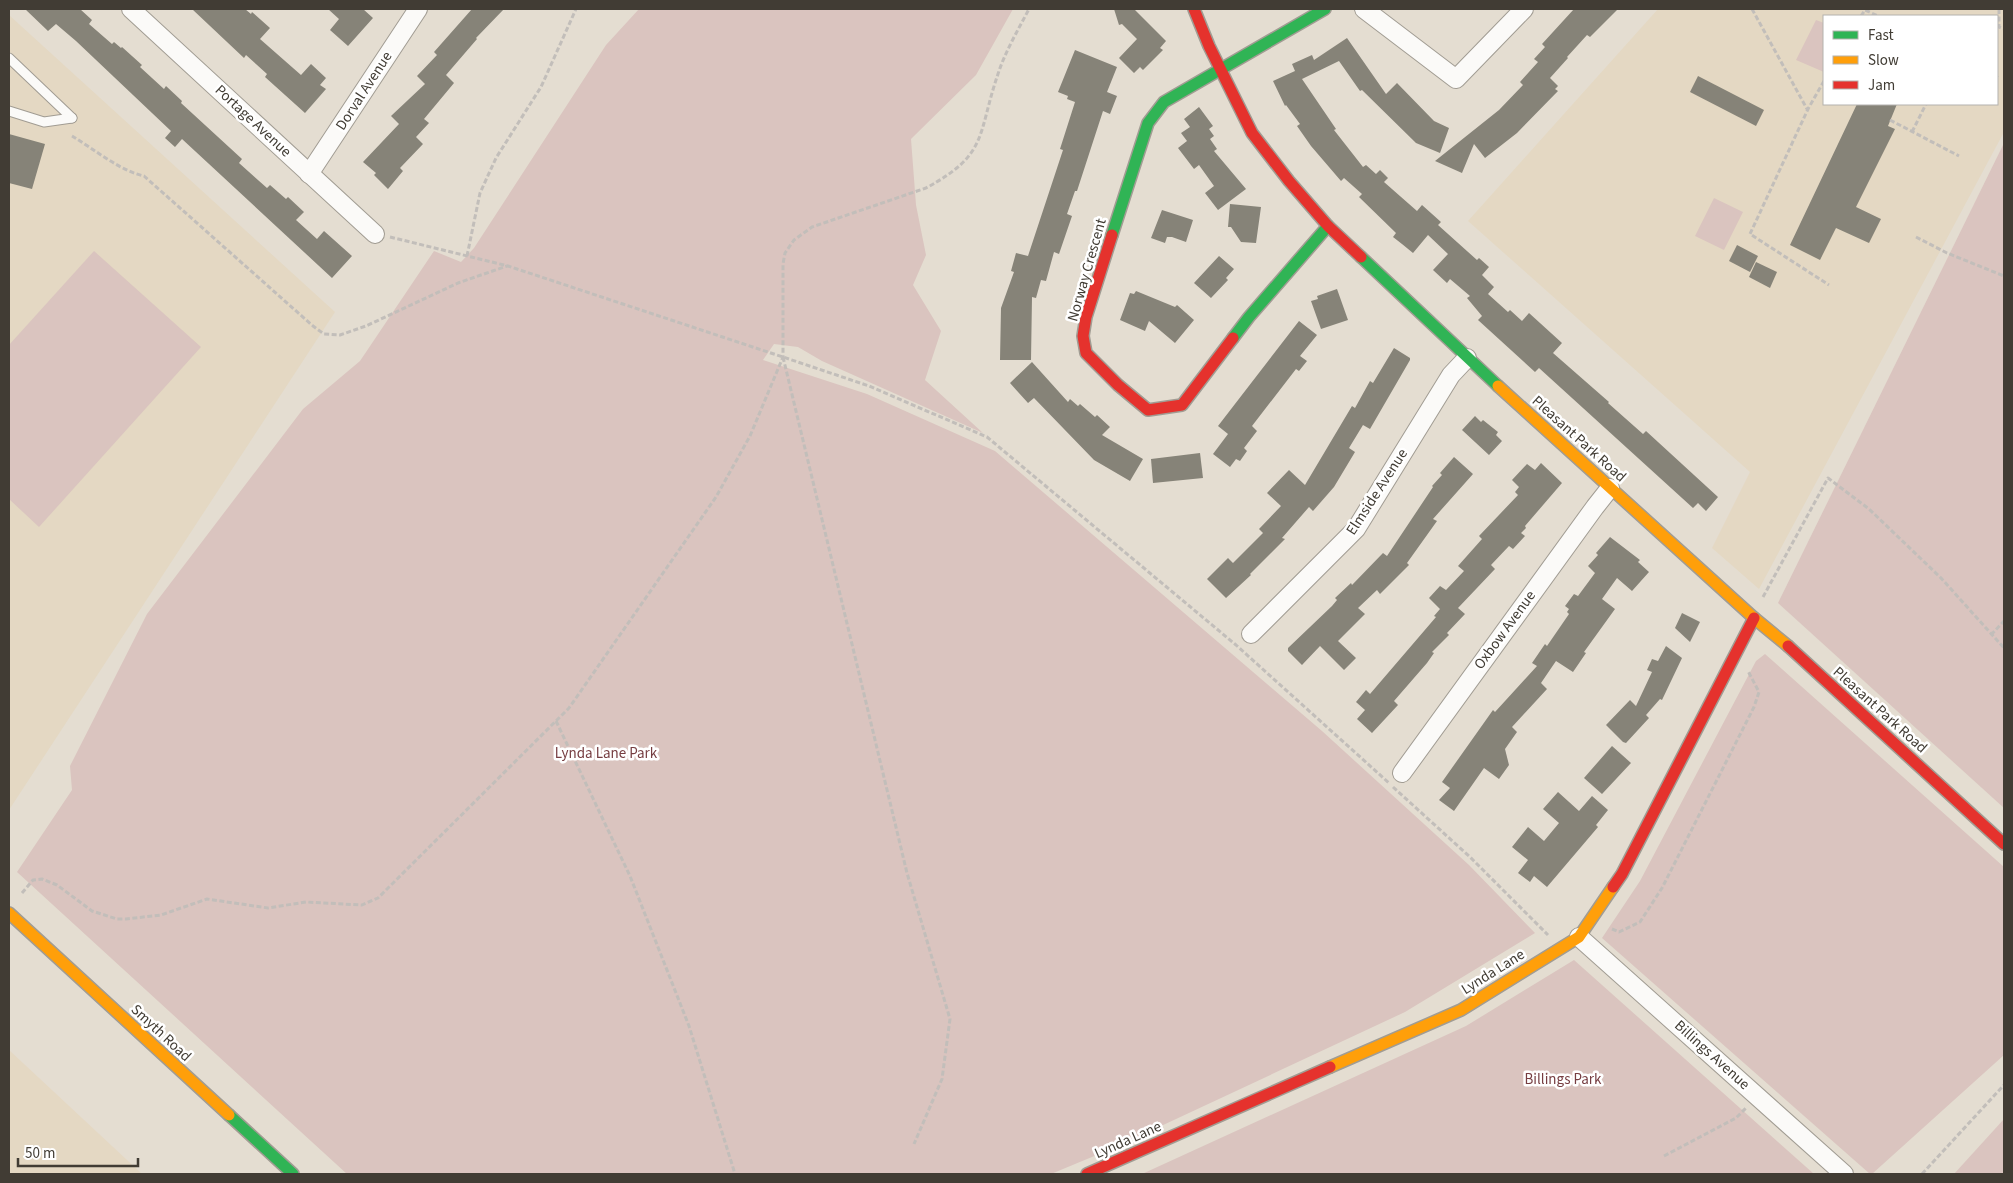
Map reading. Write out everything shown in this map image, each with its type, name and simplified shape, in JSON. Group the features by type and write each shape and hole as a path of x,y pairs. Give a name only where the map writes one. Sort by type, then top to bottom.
{"street":[{"name":"Portage Avenue","path":"131,9 375,234"},
{"name":"Dorval Avenue","path":"309,174 418,9"},
{"name":"Pleasant Park Road","path":"1194,9 1209,46 1252,133 1289,181 1328,226 1467,358 1754,618 1769,629 2004,844"},
{"path":"1220,68 1325,9"},
{"path":"1364,9 1456,79 1524,9"},
{"name":"Norway Crescent","path":"1220,68 1164,102 1148,123 1086,317 1084,336 1086,353 1118,386 1148,410 1182,405 1249,318 1328,226"},
{"name":"Elmside Avenue","path":"1251,634 1356,529 1451,375 1467,358"},
{"name":"Oxbow Avenue","path":"1402,773 1610,488"},
{"name":"Lynda Lane","path":"1087,1174 1461,1010 1579,937 1622,874 1754,618"},
{"name":"Smyth Road","path":"9,913 293,1174"},
{"name":"Billings Avenue","path":"1579,937 1758,1095 1844,1174"}],"lane":[{"path":"9,58 72,118 44,122 9,112"}],"path":[{"path":"467,256 480,193 496,158 541,87 576,9"},
{"path":"914,1144 942,1078 950,1019 906,873 782,357 785,253 794,240 812,226 926,188 942,179 967,160 979,140 995,82 1004,58 1029,9"},
{"path":"1752,9 1808,110"},
{"path":"1864,9 1876,15"},
{"path":"1999,9 1999,27 2004,29"},
{"path":"1823,82 1750,234 1829,285"},
{"path":"1912,132 1926,105"},
{"path":"1890,120 1959,156"},
{"path":"72,136 119,166 134,174 144,176 324,334 340,335 366,326 458,284 508,266"},
{"path":"375,234 508,266 869,386 987,437 1236,644 1470,857 1560,949"},
{"path":"1916,237 1947,253 2004,276"},
{"path":"22,893 33,880 42,879 63,889 92,911 117,919 140,919 160,915 207,899 268,908 306,902 357,906 367,904 378,898 576,700 716,497 750,436 782,357"},
{"path":"1763,597 1828,478 1869,509 1940,578 2004,648"},
{"path":"1991,635 2004,621"},
{"path":"1612,929 1619,932 1640,922 1671,871 1754,706 1759,692 1748,671 1747,664"},
{"path":"556,721 630,876 689,1026 735,1174"},
{"path":"1922,1174 2004,1085"},
{"path":"1664,1156 1736,1118 1758,1095"}],"shaded area":[{"path":"1658,9 2004,9 2004,132 1759,589 1712,548 1750,472 1468,221"},
{"path":"9,15 335,312 9,810"},
{"path":"9,1050 142,1174 9,1174"}],"green space":[{"name":"Lynda Lane Park","path":"639,9 1013,9 976,75 911,139 916,205 926,255 913,285 941,331 925,380 983,433 822,361 798,347 774,344 763,360 867,394 995,451 1322,731 1469,865 1535,933 1405,1012 1116,1147 1051,1174 347,1174 17,872 72,790 70,766 147,614 303,409 360,361 434,251 461,262 474,248 606,45"},
{"path":"1816,20 1823,23 1823,72 1796,60"},
{"path":"2004,143 2004,808 1778,603"},
{"path":"1714,198 1743,212 1724,250 1695,236"},
{"path":"94,251 201,347 39,527 9,499 9,345"},
{"path":"1765,654 2004,867 2004,1055 1872,1174 1602,938 1640,881 1756,661"},
{"name":"Billings Park","path":"1574,960 1814,1174 1142,1174 1466,1026"},
{"path":"2004,1119 2004,1174 1954,1174"}],"building":[{"path":"25,9 80,9 92,20 89,24 112,44 114,42 122,47 142,65 140,67 164,89 166,86 182,101 181,103 242,159 239,163 267,188 270,185 286,199 288,197 304,212 296,220 317,239 324,231 352,256 332,278 182,139 175,147 165,138 171,131 76,41 56,24 48,31"},
{"path":"192,9 245,9 251,14 252,12 270,28 260,39 301,75 311,64 326,78 320,85 326,89 305,113 265,77 267,74 246,55 244,58"},
{"path":"328,9 363,9 373,18 348,46 330,30 339,19"},
{"path":"472,9 504,9 476,38 446,75 454,83 424,119 429,123 416,137 423,144 400,168 403,171 388,189 374,175 376,173 363,162 399,124 391,116 425,84 417,76 437,55 434,52"},
{"path":"1114,9 1134,9 1166,41 1160,48 1163,50 1143,70 1140,67 1134,73 1119,58 1137,39 1122,24 1119,25"},
{"path":"1574,9 1618,9 1590,37 1587,35 1567,57 1550,78 1558,86 1555,89 1558,91 1517,133 1485,158 1474,144 1462,173 1435,161 1499,110 1523,85 1520,82 1538,62 1534,59 1545,47 1542,44"},
{"path":"1347,38 1386,94 1397,83 1434,121 1449,128 1440,153 1416,143 1362,90 1360,91 1339,61 1302,79 1336,129 1334,130 1363,167 1366,165 1376,174 1380,170 1388,178 1384,182 1417,211 1422,205 1441,222 1438,225 1477,260 1479,258 1489,267 1482,275 1494,287 1488,294 1508,312 1510,310 1522,321 1529,313 1562,343 1553,353 1643,434 1646,431 1718,497 1706,511 1698,503 1693,508 1539,368 1535,372 1478,320 1482,316 1467,298 1470,296 1450,279 1447,283 1433,270 1448,254 1428,235 1413,253 1393,237 1396,233 1359,197 1362,194 1344,178 1341,181 1311,146 1297,126 1300,124 1285,106 1273,81 1295,71 1292,64 1312,55 1314,60"},
{"path":"1075,50 1117,67 1107,92 1117,96 1110,114 1103,111 1077,191 1075,191 1067,214 1072,216 1059,254 1054,252 1046,281 1041,280 1036,298 1032,297 1031,360 1000,360 1001,308 1014,272 1011,271 1016,253 1028,256 1063,150 1060,149 1075,102 1067,99 1068,96 1058,92"},
{"path":"1698,76 1764,110 1756,126 1690,92"},
{"path":"1857,105 1897,105 1888,126 1895,129 1856,207 1881,219 1869,243 1836,228 1820,260 1790,245"},
{"path":"1199,107 1213,126 1209,129 1214,136 1210,139 1217,149 1214,151 1246,189 1218,210 1205,193 1214,186 1199,165 1194,169 1178,148 1187,141 1181,133 1190,127 1184,119"},
{"path":"9,134 45,144 32,189 9,183"},
{"path":"1230,204 1261,207 1256,243 1241,242 1231,227 1228,227"},
{"path":"1162,210 1193,220 1186,242 1167,237 1165,243 1151,238"},
{"path":"1737,245 1758,256 1750,272 1729,261"},
{"path":"1219,256 1234,269 1226,278 1228,280 1211,298 1194,283"},
{"path":"1756,262 1777,272 1770,288 1749,277"},
{"path":"1337,289 1348,320 1321,329 1311,301 1318,299 1317,296"},
{"path":"1136,291 1175,307 1177,305 1194,320 1175,343 1149,321 1145,331 1120,320 1130,293 1134,294"},
{"path":"1299,321 1317,335 1300,356 1307,361 1299,371 1296,369 1252,426 1257,431 1244,448 1247,451 1240,461 1236,459 1230,467 1213,454 1228,434 1218,426"},
{"path":"1394,348 1410,358 1410,360 1370,429 1363,425 1349,448 1355,452 1334,487 1313,511 1309,507 1282,538 1285,539 1226,598 1207,579 1228,558 1233,563 1263,533 1259,529 1281,506 1267,493 1289,470 1305,485 1352,406 1355,408 1370,381 1373,383"},
{"path":"1032,362 1068,402 1070,399 1078,406 1080,404 1095,417 1097,415 1110,427 1102,435 1143,459 1130,481 1094,460 1034,398 1028,403 1010,383"},
{"path":"1475,416 1498,432 1496,435 1502,441 1489,455 1462,430"},
{"path":"1200,453 1203,478 1153,483 1151,459"},
{"path":"1454,457 1473,474 1433,519 1437,521 1407,563 1409,565 1380,594 1377,590 1358,608 1365,614 1338,641 1356,658 1344,670 1320,646 1302,665 1288,651 1288,648 1332,606 1337,600 1335,598 1351,583 1352,585 1383,553 1387,556 1432,486 1442,475 1440,473"},
{"path":"1541,463 1562,483 1525,526 1526,528 1521,533 1525,536 1513,549 1509,546 1491,565 1495,569 1458,608 1465,614 1447,633 1449,635 1432,652 1434,653 1427,663 1394,701 1398,705 1372,733 1357,719 1365,710 1356,702 1366,690 1370,694 1436,617 1434,616 1440,609 1429,598 1440,586 1446,590 1464,571 1458,566 1482,539 1479,536 1518,495 1515,492 1519,487 1512,480 1527,464 1535,470"},
{"path":"1610,537 1640,560 1638,562 1649,572 1632,591 1617,578 1602,599 1615,609 1584,652 1586,653 1573,672 1556,661 1541,683 1547,689 1512,727 1517,732 1505,749 1509,765 1499,779 1484,768 1454,811 1439,800 1450,788 1442,782 1493,710 1495,712 1537,666 1532,663 1545,644 1547,646 1569,614 1567,612 1569,609 1565,606 1574,594 1578,596 1595,573 1588,566"},
{"path":"1682,613 1700,622 1690,642 1675,628"},
{"path":"1666,646 1682,658 1662,700 1660,699 1646,715 1649,718 1626,743 1623,742 1606,725 1630,700 1636,706 1652,672 1647,670 1652,659 1658,661"},
{"path":"1612,746 1631,763 1602,794 1584,778"},
{"path":"1558,792 1579,811 1592,796 1608,810 1596,825 1598,827 1547,887 1534,876 1530,882 1518,873 1528,860 1512,847 1528,827 1544,841 1559,823 1543,809"}],"traffic: fast":[{"path":"1112,235 1148,123 1164,102 1325,9"},
{"path":"1233,338 1328,226"},
{"path":"1361,257 1498,386"},
{"path":"229,1115 293,1174"}],"traffic: slow":[{"path":"1498,386 1754,618 1788,646"},
{"path":"1330,1067 1461,1010 1579,937 1613,887"},
{"path":"9,913 229,1115"}],"traffic: jam":[{"path":"1194,9 1209,46 1252,133 1289,181 1328,226 1361,257"},
{"path":"1112,235 1086,317 1083,336 1086,353 1118,385 1148,410 1182,405 1233,338"},
{"path":"1613,887 1622,874 1754,618"},
{"path":"1788,646 2004,844"},
{"path":"1087,1174 1330,1067"}]}
